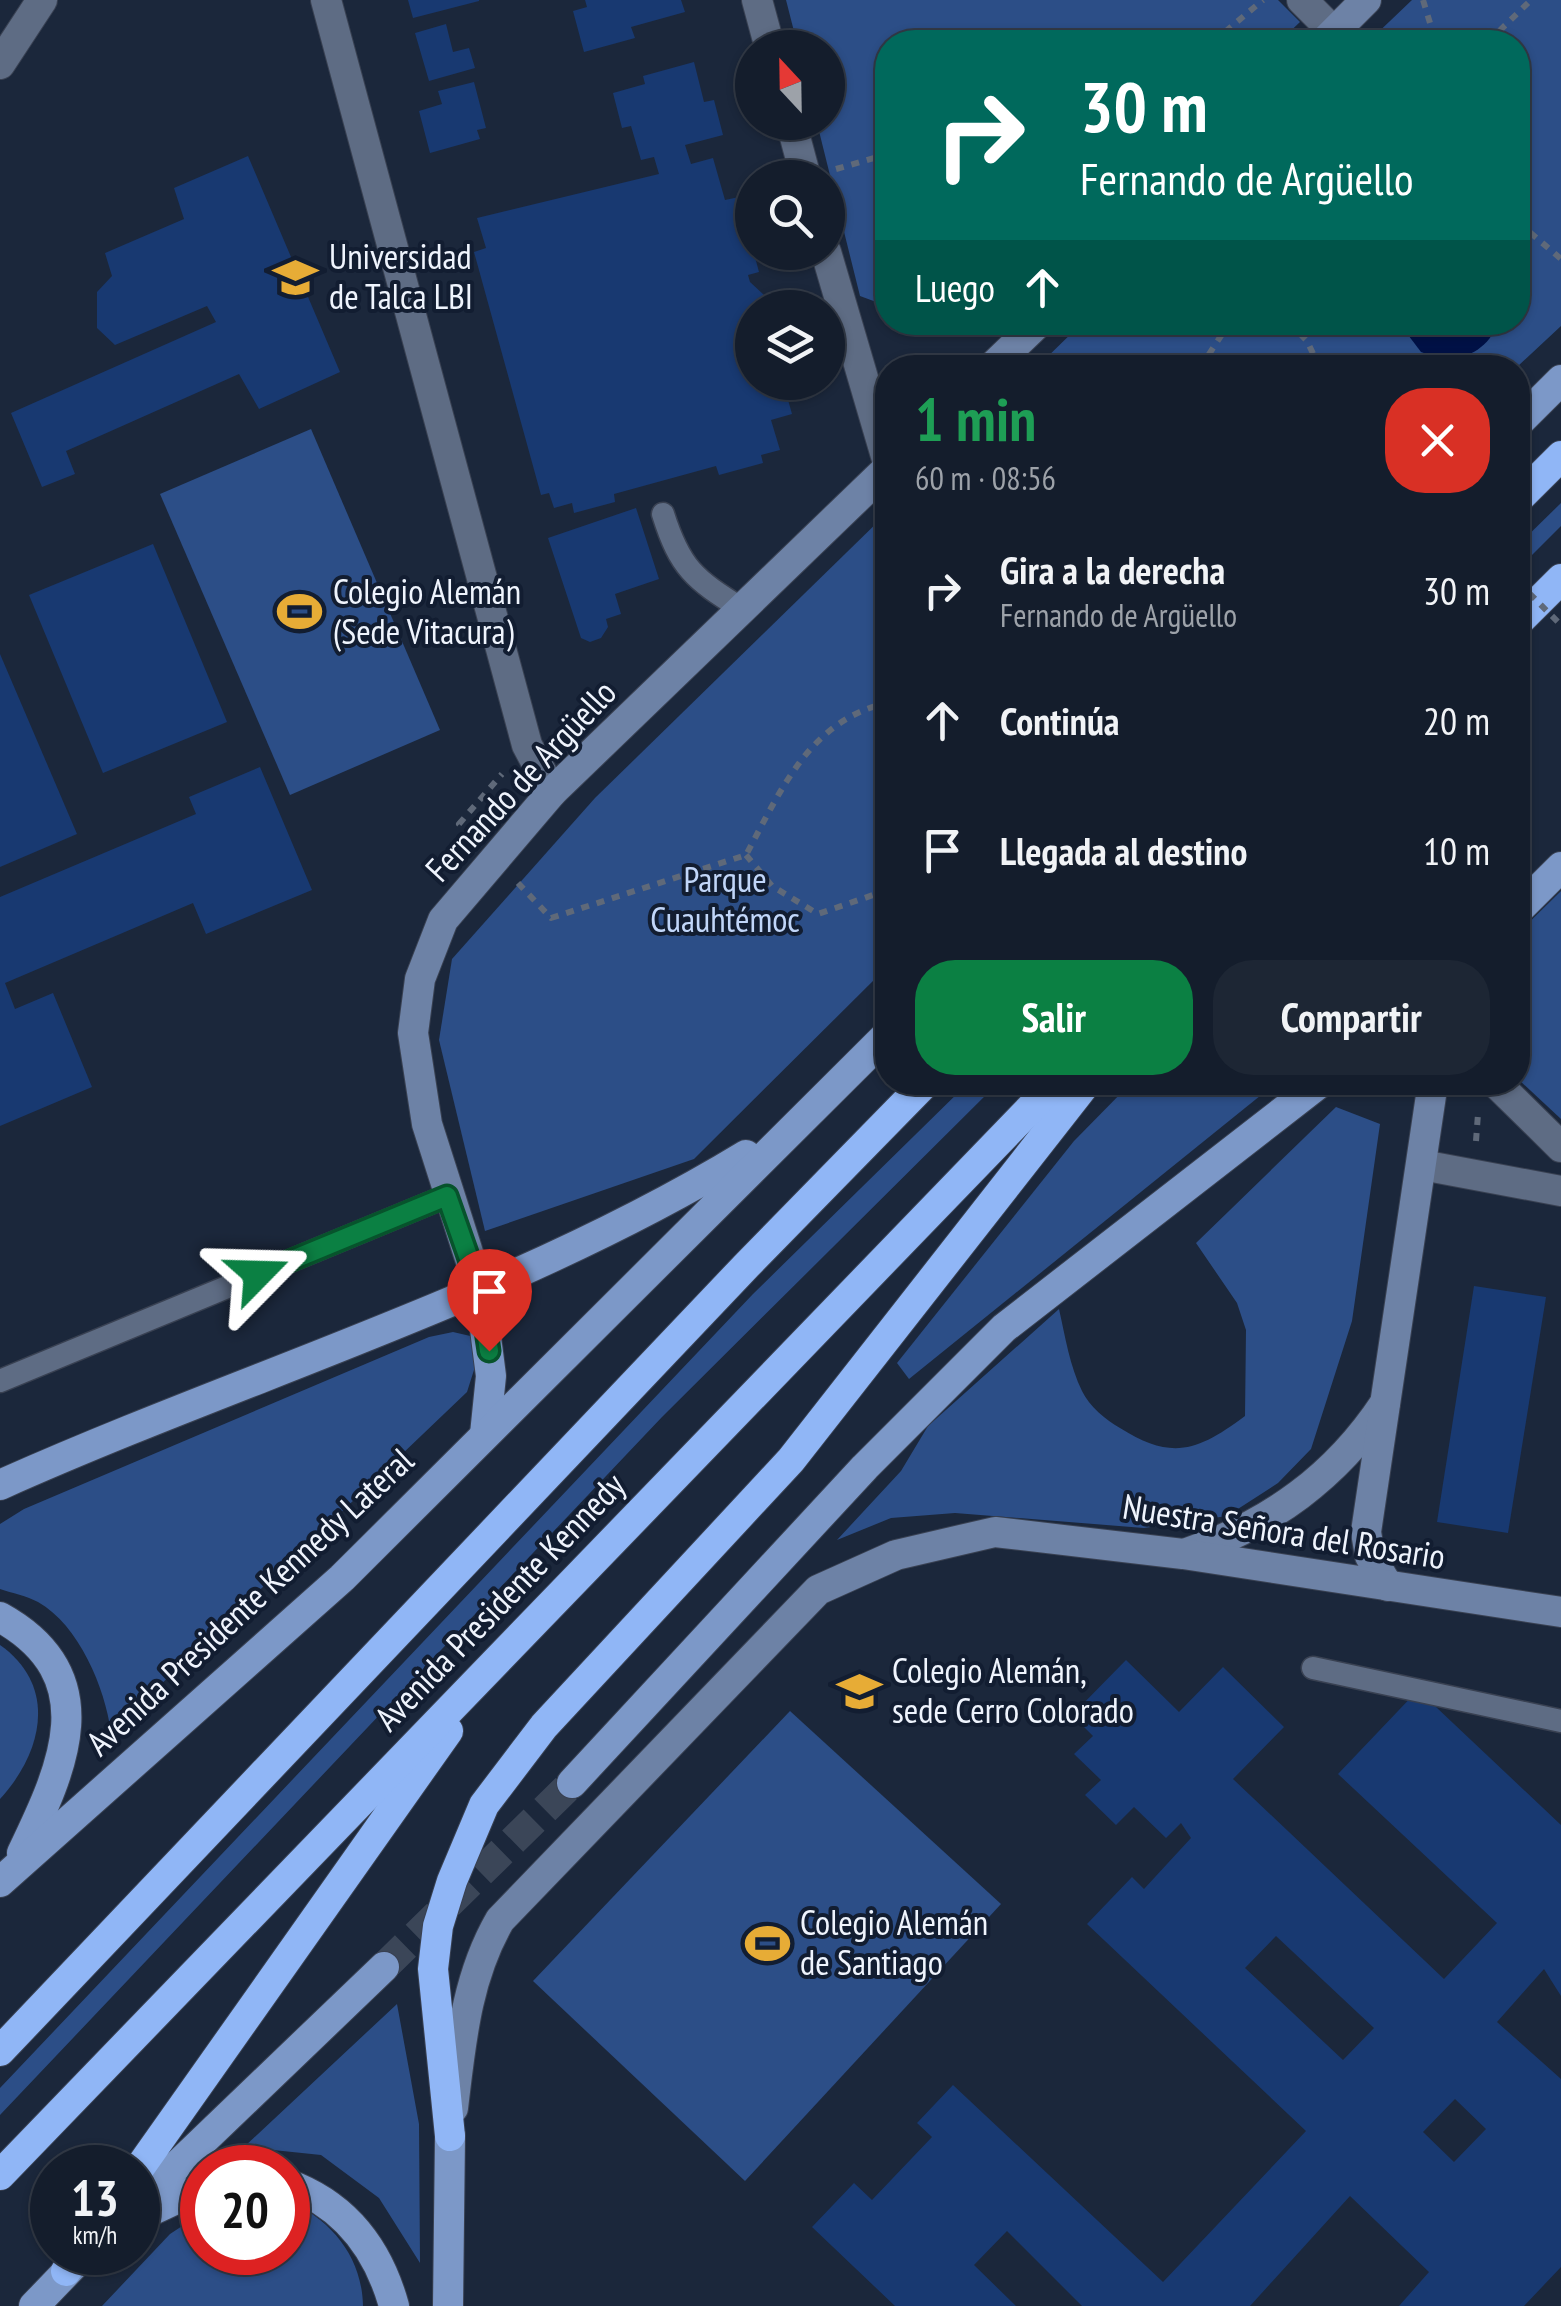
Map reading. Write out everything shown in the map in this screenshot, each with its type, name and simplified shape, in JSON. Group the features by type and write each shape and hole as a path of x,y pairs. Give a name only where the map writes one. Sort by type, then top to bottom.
{"highway":[{"path":"1530,487 1561,456"},
{"path":"1530,610 1561,578"},
{"name":"Avenida Presidente Kennedy","path":"0,2052 913,1095"},
{"name":"Avenida Presidente Kennedy","path":"0,2175 1043,1095"},
{"path":"450,2136 433,1969 438,1926 452,1881 484,1806 544,1726 790,1460 1077,1095"},
{"path":"156,2145 498,1658"}],"main road":[{"path":"1530,411 1561,380"},
{"path":"1530,898 1561,867"},
{"name":"Avenida Presidente Kennedy Lateral","path":"8,1874 342,1578 875,1046"},
{"path":"572,1783 865,1467 1004,1328 1304,1095"},
{"path":"0,1486 161,1416 562,1256 665,1204 786,1131"},
{"path":"480,1290 491,1376 485,1434"},
{"path":"0,1617 26,1634 49,1660 60,1680 68,1726 55,1784 8,1874"},
{"path":"160,2182 384,1967"},
{"path":"448,2306 450,2136"},
{"path":"310,2192 363,2238 383,2268 394,2306"},
{"path":"34,2306 63,2275"}],"street":[{"path":"0,64 42,0"},
{"path":"326,0 527,745 552,792"},
{"path":"757,0 765,30"},
{"path":"1302,0 1324,30"},
{"path":"1336,30 1366,0"},
{"path":"831,270 875,420"},
{"path":"1005,355 1025,335"},
{"name":"Fernando de Argüello","path":"480,1290 427,1124 412,1033 430,948 444,920 552,792 875,478"},
{"path":"1388,1586 1370,1556 1366,1532 1390,1396 1431,1095"},
{"path":"1491,1095 1561,1147"},
{"path":"1422,1165 1561,1191"},
{"path":"1183,1554 1219,1542 1286,1506 1344,1456 1390,1396"},
{"name":"Nuestra Señora del Rosario","path":"450,2136 466,2012 476,1968 500,1920 818,1590 896,1555 995,1532 1183,1554 1561,1612"}],"lane":[{"path":"663,514 675,553 688,572 742,609"},
{"path":"0,1381 447,1196"},
{"path":"1313,1668 1561,1721"}],"path":[{"path":"1227,30 1263,0"},
{"path":"1423,0 1429,30"},
{"path":"1501,30 1532,0"},
{"path":"845,166 875,158"},
{"path":"1530,232 1561,259"},
{"path":"1530,594 1561,625"},
{"path":"527,745 459,824 551,918 746,854 797,761 834,725 875,708"},
{"path":"746,854 772,886 818,914 875,894"},
{"path":"1474,1176 1487,1095"}],"green space":[{"path":"786,0 1278,0 1300,22 1292,30 875,30 875,302 860,296 845,236 845,160 826,160 821,140 845,140 845,30 794,30"},
{"path":"1412,0 1561,0 1561,326 1530,355 1049,355 1070,335 1530,335 1530,30 1381,30"},
{"name":"Colegio Alemán (Sede Vitacura)","path":"311,429 440,730 290,795 160,494"},
{"path":"1561,503 1561,526 1530,557 1530,533"},
{"name":"Parque Cuauhtémoc","path":"875,525 875,979 694,1159 485,1231 439,1040 452,959 595,798"},
{"path":"1561,891 1561,1119 1530,1090 1530,921"},
{"path":"956,1095 986,1095 662,1417 0,2115 0,2088 753,1294"},
{"path":"1119,1095 1261,1095 909,1379 897,1363 1074,1141"},
{"path":"1336,1107 1380,1124 1352,1321 1311,1449 1278,1483 1227,1516 1144,1528 955,1513 891,1518 837,1540 901,1471 928,1426 1059,1309 1082,1391 1098,1412 1120,1428 1155,1445 1184,1447 1213,1437 1245,1416 1246,1330 1237,1303 1196,1243"},
{"path":"453,1332 479,1338 480,1351 467,1392 111,1732 103,1696 88,1659 66,1626 38,1602 0,1589 0,1524 24,1509 429,1337"},
{"path":"0,1645 31,1680 38,1720 26,1761 0,1799"},
{"name":"Colegio Alemán de Santiago","path":"790,1711 1001,1904 745,2181 533,1981"},
{"path":"397,2004 419,2124 420,2263 379,2198 321,2155 310,2154 310,2145 246,2145"},
{"path":"310,2212 330,2229 350,2256 357,2271 363,2306 102,2306 131,2275 160,2275 160,2245 180,2227 180,2275 310,2275"}],"shaded area":[{"path":"1409,335 1492,335 1466,355 1421,352"}],"building":[{"path":"408,0 479,0 479,1 413,18"},
{"path":"585,0 681,0 685,12 631,27 635,38 584,52 573,11 587,7"},
{"path":"446,24 453,52 469,48 475,68 429,81 415,33"},
{"path":"694,62 704,102 714,100 723,135 685,145 691,164 713,158 725,200 735,198 735,270 759,272 748,275 759,290 735,290 735,400 788,400 792,414 771,420 780,450 761,455 763,463 719,475 716,466 614,494 615,502 574,513 572,503 554,508 549,493 541,495 474,252 486,248 477,218 659,174 654,157 641,160 631,126 622,128 613,93 645,84 643,76"},
{"path":"474,82 486,128 477,130 480,139 430,153 419,111 442,104 438,91"},
{"path":"248,156 340,372 259,409 239,374 66,451 75,474 42,487 11,413 216,322 207,306 115,345 97,328 97,292 112,276 105,253 184,219 174,188"},
{"path":"636,508 659,579 615,594 621,614 606,619 608,627 601,638 590,642 581,638 548,538"},
{"path":"153,544 227,722 103,773 29,595"},
{"path":"0,654 77,834 0,867"},
{"path":"260,767 312,890 206,934 193,903 5,983 15,1009 53,993 92,1087 0,1126 0,897 196,814 189,797"},
{"path":"1474,1286 1546,1297 1508,1533 1437,1522"},
{"path":"1126,1660 1179,1712 1223,1667 1284,1727 1233,1779 1444,1979 1497,1923 1338,1774 1418,1690 1561,1825 1561,1996 1544,1969 1497,2022 1561,2079 1561,2267 1524,2306 1399,2306 1429,2272 1350,2196 1250,2306 1082,2306 1007,2231 974,2265 1016,2306 895,2306 812,2227 854,2183 872,2200 932,2137 917,2123 953,2085 1163,2282 1306,2131 1087,1924 1132,1877 1144,1889 1191,1838 1181,1823 1166,1838 1134,1807 1116,1825 1085,1795 1101,1780 1074,1754 1093,1736 1072,1715","holes":["1276,1936 1374,2028 1343,2060 1245,1968","1455,2099 1486,2129 1454,2162 1423,2132"]}],"tunnel":[{"path":"384,1967 572,1783"}],"place":[{"name":"Universidad de Talca LBI","path":"296,277"},
{"name":"Colegio Alemán (Sede Vitacura)","path":"300,612"},
{"name":"Colegio Alemán, sede Cerro Colorado","path":"859,1691"},
{"name":"Colegio Alemán de Santiago","path":"767,1943"}],"route":[{"path":"258,1274 447,1196 480,1290 489,1351"}]}
